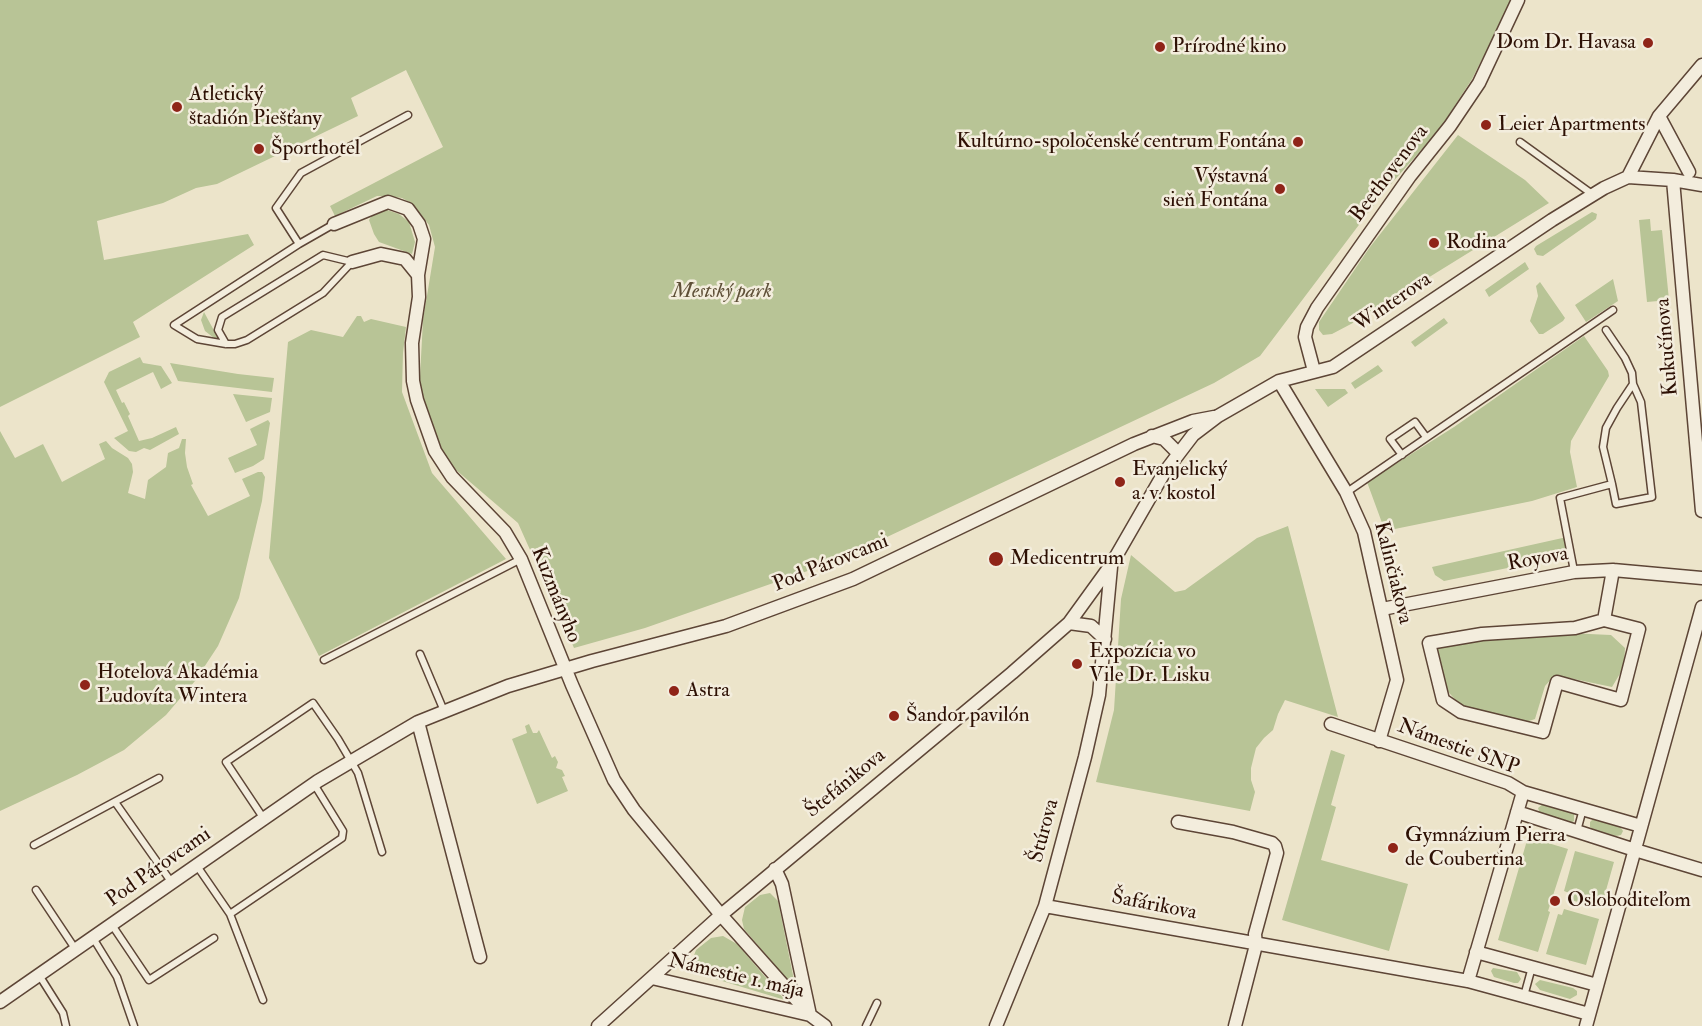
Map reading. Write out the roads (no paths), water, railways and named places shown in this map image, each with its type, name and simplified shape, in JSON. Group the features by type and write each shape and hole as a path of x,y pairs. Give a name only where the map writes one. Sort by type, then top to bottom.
{"street":[{"name":"Beethovenova","path":"1314,371 1305,337 1307,327 1317,308 1479,83 1518,0"},
{"path":"1702,65 1659,116 1628,177 1702,185"},
{"path":"1659,116 1689,172"},
{"name":"Winterova","path":"1111,565 1178,453 1193,435 1218,416 1279,381 1333,367 1592,195 1628,177"},
{"name":"Kukučínova","path":"1672,180 1702,511"},
{"name":"Kuzmányho","path":"334,224 388,202 408,209 419,224 424,239 417,275 419,297 412,343 412,371 417,400 435,451 452,477 506,532 521,559 564,669 614,780 634,810 721,915"},
{"path":"352,261 381,254 405,259 417,275"},
{"name":"Kalinčiakova","path":"1279,381 1346,492 1364,532 1397,680 1379,741"},
{"name":"Pod Párovcami","path":"0,1002 314,784 418,723 508,686 726,626 853,579 1152,436 1193,421 1218,416"},
{"path":"1152,436 1164,439 1178,453"},
{"name":"Štefánikova","path":"598,1026 721,915 1069,623 1111,565"},
{"name":"Štúrova","path":"996,1026 1045,906 1099,695 1111,565"},
{"path":"1604,620 1612,570"},
{"name":"Royova","path":"1382,609 1574,572 1612,570 1702,578"},
{"path":"1468,981 1524,997 1588,1020 1702,607"},
{"path":"1604,620 1639,629 1622,700 1557,682 1543,732 1461,712 1443,700 1429,643 1482,634 1575,628 1604,620"},
{"path":"1069,623 1091,626 1105,639"},
{"path":"418,723 480,957"},
{"path":"1331,724 1379,741"},
{"name":"Námestie SNP","path":"1379,741 1508,783 1522,792 1641,826"},
{"name":"Námestie SNP","path":"1468,981 1522,792"},
{"name":"Námestie SNP","path":"1517,812 1702,870"},
{"path":"1178,822 1233,832 1272,843 1277,853 1255,934 1257,945 1235,1026"},
{"name":"Námestie 1. mája","path":"775,869 782,885 810,1015"},
{"name":"Šafárikova","path":"1045,906 1468,981"},
{"name":"Námestie 1. mája","path":"721,915 810,1015 825,1026"},
{"path":"1476,952 1597,985"},
{"name":"Námestie 1. mája","path":"652,978 810,1015"}],"lane":[{"path":"299,244 276,207 301,172 408,116"},
{"path":"1520,142 1592,195"},
{"path":"334,224 174,325 197,339 226,344 247,340 323,293 352,261"},
{"path":"226,344 218,330 222,317 323,255 352,261"},
{"path":"1346,492 1613,310"},
{"path":"1606,330 1625,358 1641,402 1652,497 1616,504 1603,447 1606,429 1633,384"},
{"path":"1402,454 1390,439 1415,422 1426,437"},
{"path":"1574,572 1560,498 1612,484"},
{"path":"324,660 521,559"},
{"path":"420,654 444,712"},
{"path":"264,819 226,762 313,703 358,773 382,852"},
{"path":"34,845 159,778"},
{"path":"230,914 342,838 343,831 314,784"},
{"path":"115,802 172,883"},
{"path":"1577,831 1583,809"},
{"path":"197,866 230,914 263,1000"},
{"path":"36,890 76,950"},
{"path":"112,925 149,980 214,938"},
{"path":"93,938 117,977 134,1026"},
{"path":"1524,997 1532,967"},
{"path":"39,975 63,1013 66,1026"},
{"path":"866,1026 877,1003"}],"place":[{"name":"Dom Dr. Havasa","path":"1648,43"},
{"name":"Prírodné kino","path":"1160,47"},
{"name":"Atletický štadión Piešťany","path":"177,107"},
{"name":"Leier Apartments","path":"1486,125"},
{"name":"Kultúrno-spoločenské centrum Fontána","path":"1298,142"},
{"name":"Športhotel","path":"259,149"},
{"name":"Výstavná sieň Fontána","path":"1280,189"},
{"name":"Rodina","path":"1434,243"},
{"name":"Evanjelický a. v. kostol","path":"1120,482"},
{"name":"Medicentrum","path":"996,559"},
{"name":"Expozícia vo Vile Dr. Lisku","path":"1077,664"},
{"name":"Hotelová Akadémia Ľudovíta Wintera","path":"85,685"},
{"name":"Astra","path":"674,691"},
{"name":"Šandor pavilón","path":"894,716"},
{"name":"Gymnázium Pierra de Coubertina","path":"1393,848"},
{"name":"Osloboditeľom","path":"1555,901"}],"park label":[{"name":"Mestský park","path":"722,292"}]}
